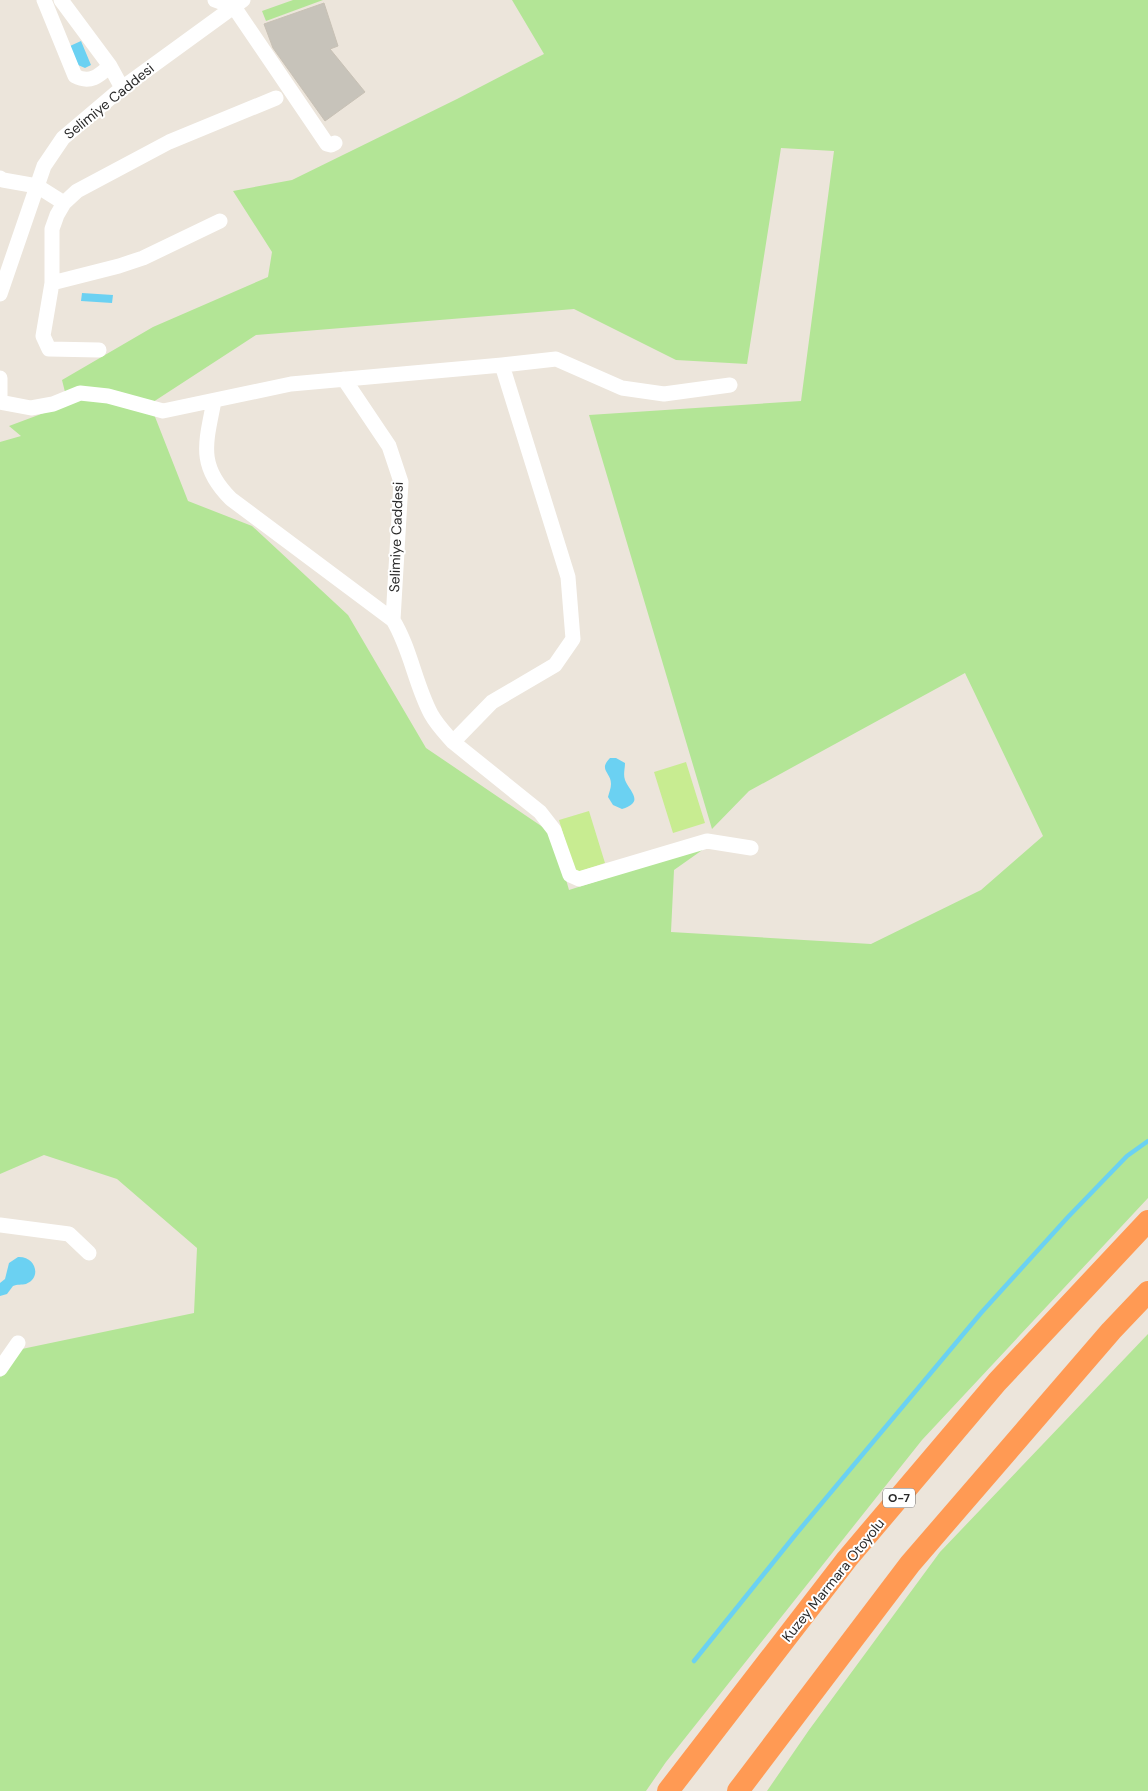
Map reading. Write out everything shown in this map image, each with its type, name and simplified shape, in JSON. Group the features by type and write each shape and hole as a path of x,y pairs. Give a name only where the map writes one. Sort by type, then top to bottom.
{"highway":[{"name":"Kuzey Marmara Otoyolu","path":"668,1791 847,1559 997,1382 1148,1221"},
{"path":"738,1791 910,1564 1111,1330 1148,1292"}],"street":[{"path":"44,0 75,76 81,79 93,79 110,66"},
{"path":"61,0 110,66 122,88"},
{"path":"215,0 239,4 327,144 335,143"},
{"name":"Selimiye Caddesi","path":"0,294 44,166 63,138 122,88 239,4"},
{"path":"99,350 49,349 43,336 52,283 52,229 56,215 64,202 77,191 169,142 276,98"},
{"path":"1,183 37,186 64,202"},
{"path":"52,283 143,258 220,221"},
{"path":"0,402 31,408 53,404 80,393 108,396 163,412 291,384 556,359 622,388 664,394 730,386"},
{"path":"453,742 492,702 555,666 573,638 568,577 502,365"},
{"path":"0,378 0,397"},
{"name":"Selimiye Caddesi","path":"344,379 389,446 401,482 393,620"},
{"path":"214,401 206,446 207,461 212,476 219,487 231,499 393,620 403,637 432,715 441,730 548,820 558,839 568,871 574,878 579,879 706,841 751,848"},
{"path":"0,1225 69,1234 89,1253"},
{"path":"0,1369 18,1343"}],"green space":[{"path":"293,0 323,0 266,21 262,11"},
{"path":"512,0 1148,0 1148,1198 922,1440 666,1762 646,1791 0,1791 0,1377 17,1350 194,1313 197,1248 117,1179 44,1155 0,1174 0,442 21,436 9,426 68,404 62,380 153,327 268,277 272,252 233,191 292,180 544,54","holes":["781,148 834,151 801,401 589,415 712,829 749,791 965,673 1043,836 981,890 871,944 671,932 674,870 708,846 569,890 553,834 426,748 348,615 252,526 188,501 150,404 256,335 574,309 676,360 747,364"]},
{"path":"686,762 705,823 673,833 654,772"},
{"path":"589,811 605,863 575,873 559,820"},
{"path":"1148,1334 1148,1791 767,1791 809,1730 940,1552"}],"water":[{"path":"81,41 91,65 85,68 78,65 70,46"},
{"path":"82,293 113,295 112,303 81,301"},
{"path":"610,758 616,758 625,763 625,780 634,796 633,803 622,809 613,805 608,797 611,784 605,765"},
{"path":"18,1257 29,1260 33,1264 35,1268 34,1277 26,1284 13,1286 7,1294 0,1296 0,1283 5,1279 9,1263"}],"building":[{"path":"324,3 338,46 330,49 365,92 325,121 273,48 264,24"}],"waterway":[{"path":"694,1661 796,1534 981,1313 1068,1217 1127,1156 1148,1141"}]}
